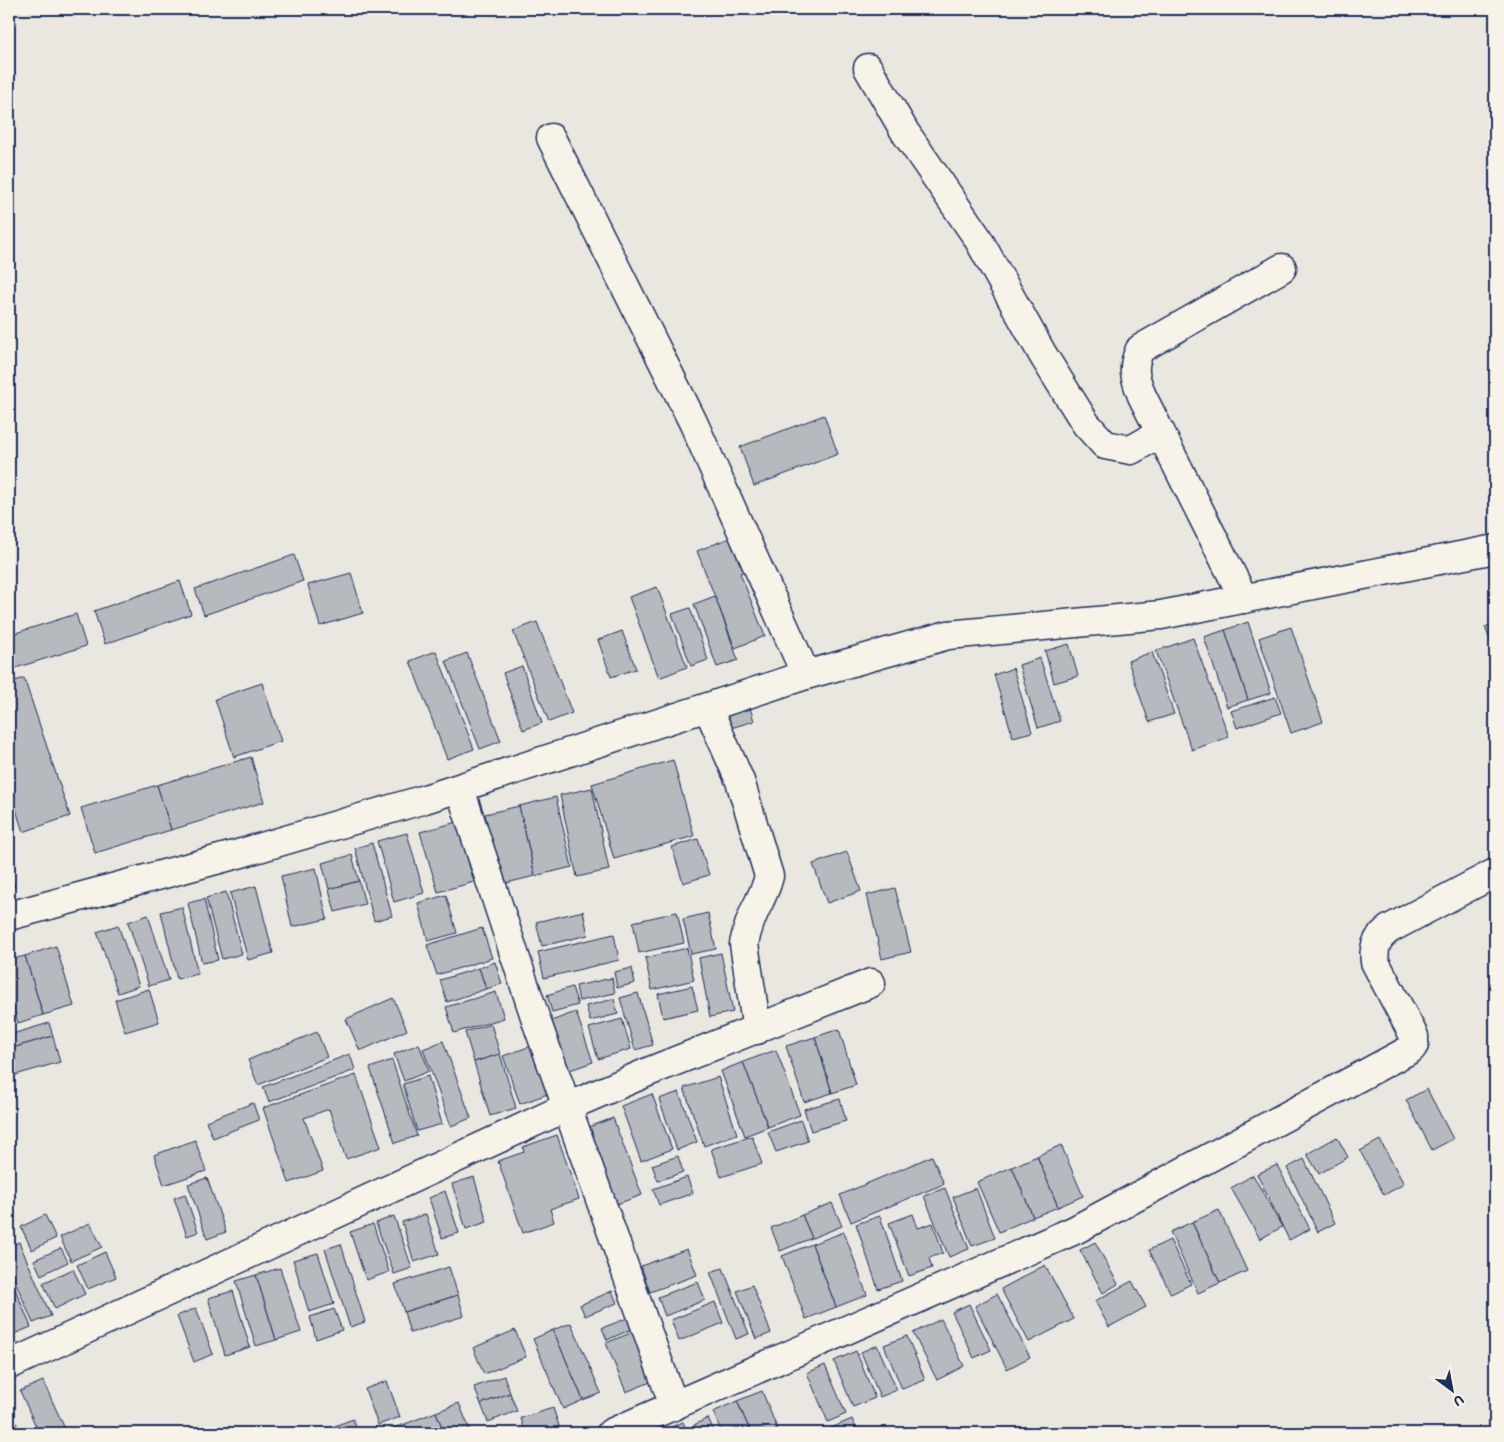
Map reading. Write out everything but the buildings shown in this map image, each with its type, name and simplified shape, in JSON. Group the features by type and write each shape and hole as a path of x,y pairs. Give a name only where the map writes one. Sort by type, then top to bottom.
{"street":[{"path":"868,68 905,132 977,238 1043,355 1086,424 1106,445 1131,450 1161,434"},
{"path":"551,138 693,422 806,675"},
{"path":"1244,599 1142,396 1134,377 1134,362 1140,349 1282,268"},
{"path":"9,916 238,854 460,789 485,778 806,675 948,634 1161,615 1495,550"},
{"path":"708,708 740,781 769,876 767,887 746,931 744,944 757,1030"},
{"path":"460,789 537,1023 674,1406"},
{"path":"611,1433 1075,1230 1411,1050 1414,1045 1414,1036 1375,962 1376,943 1381,935 1389,929 1495,873"},
{"path":"9,1365 567,1107 648,1072 757,1030 870,983"}]}
